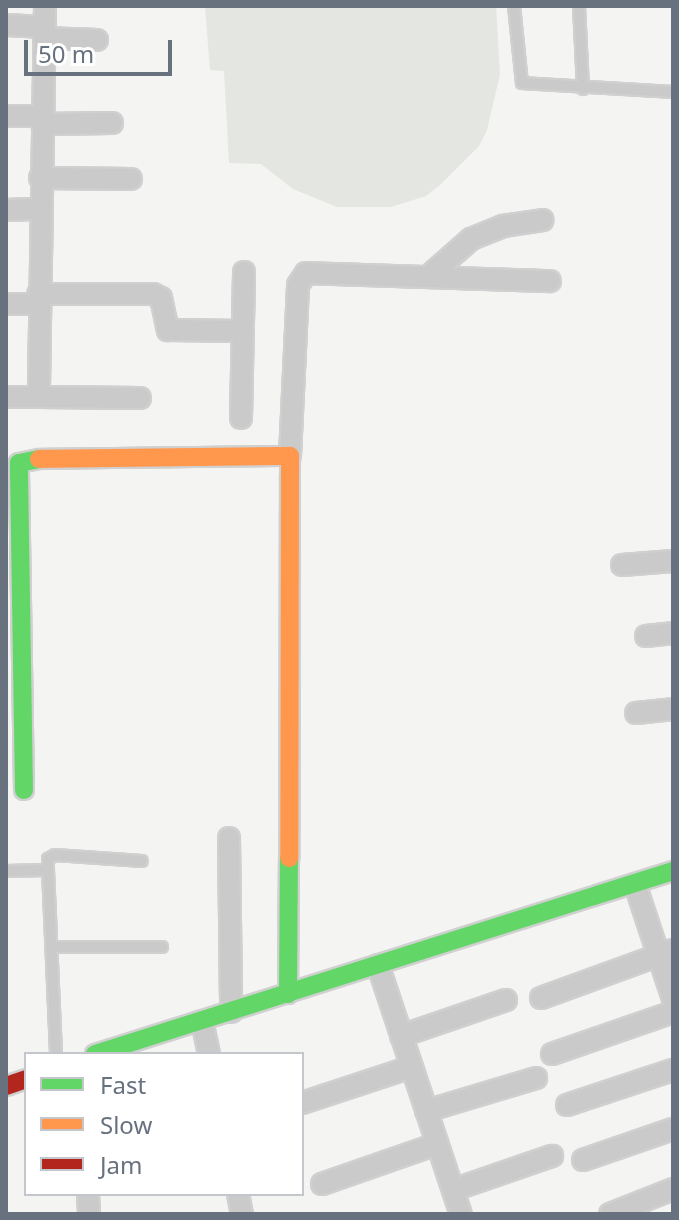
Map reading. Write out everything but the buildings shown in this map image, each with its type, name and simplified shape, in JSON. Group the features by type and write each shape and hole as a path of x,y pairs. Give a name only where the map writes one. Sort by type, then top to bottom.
{"street":[{"path":"6,25 44,23 97,40"},
{"path":"39,397 44,23"},
{"path":"6,116 112,123"},
{"path":"40,178 131,179"},
{"path":"6,210 40,209"},
{"path":"430,275 471,239 503,226 543,220"},
{"path":"288,994 290,456 301,277 315,271 550,281"},
{"path":"241,418 244,272"},
{"path":"6,304 38,299 153,294 161,298 168,330 243,331"},
{"path":"6,397 140,398"},
{"path":"24,790 19,463 46,458 290,456"},
{"path":"622,565 673,561"},
{"path":"646,636 673,633"},
{"path":"636,713 673,709"},
{"path":"229,838 231,1012"},
{"path":"101,1052 673,871"},
{"path":"635,884 666,952 673,999"},
{"path":"541,998 666,952"},
{"path":"378,965 461,1214"},
{"path":"401,1036 506,1000"},
{"path":"552,1054 673,1012"},
{"path":"202,1021 209,1052"},
{"path":"304,1102 411,1067"},
{"path":"567,1105 673,1070"},
{"path":"426,1111 536,1078"},
{"path":"583,1160 673,1129"},
{"path":"322,1184 437,1144"},
{"path":"453,1190 552,1156"},
{"path":"610,1214 673,1189"}],"lane":[{"path":"514,6 519,79 528,85 673,92"},
{"path":"579,6 583,89"},
{"path":"56,1052 48,859 55,855 142,861"},
{"path":"6,871 48,870"},
{"path":"52,947 162,947"}],"shaded area":[{"path":"205,6 496,6 500,74 487,130 479,146 440,185 426,196 391,207 337,207 293,189 261,164 229,163 224,71 210,70"}],"traffic: fast":[{"path":"24,790 19,463 39,459"},
{"path":"288,994 289,858"},
{"path":"101,1052 673,871"}],"traffic: slow":[{"path":"39,459 290,456 289,858"}],"traffic: jam":[{"path":"6,1086 24,1080"}]}
